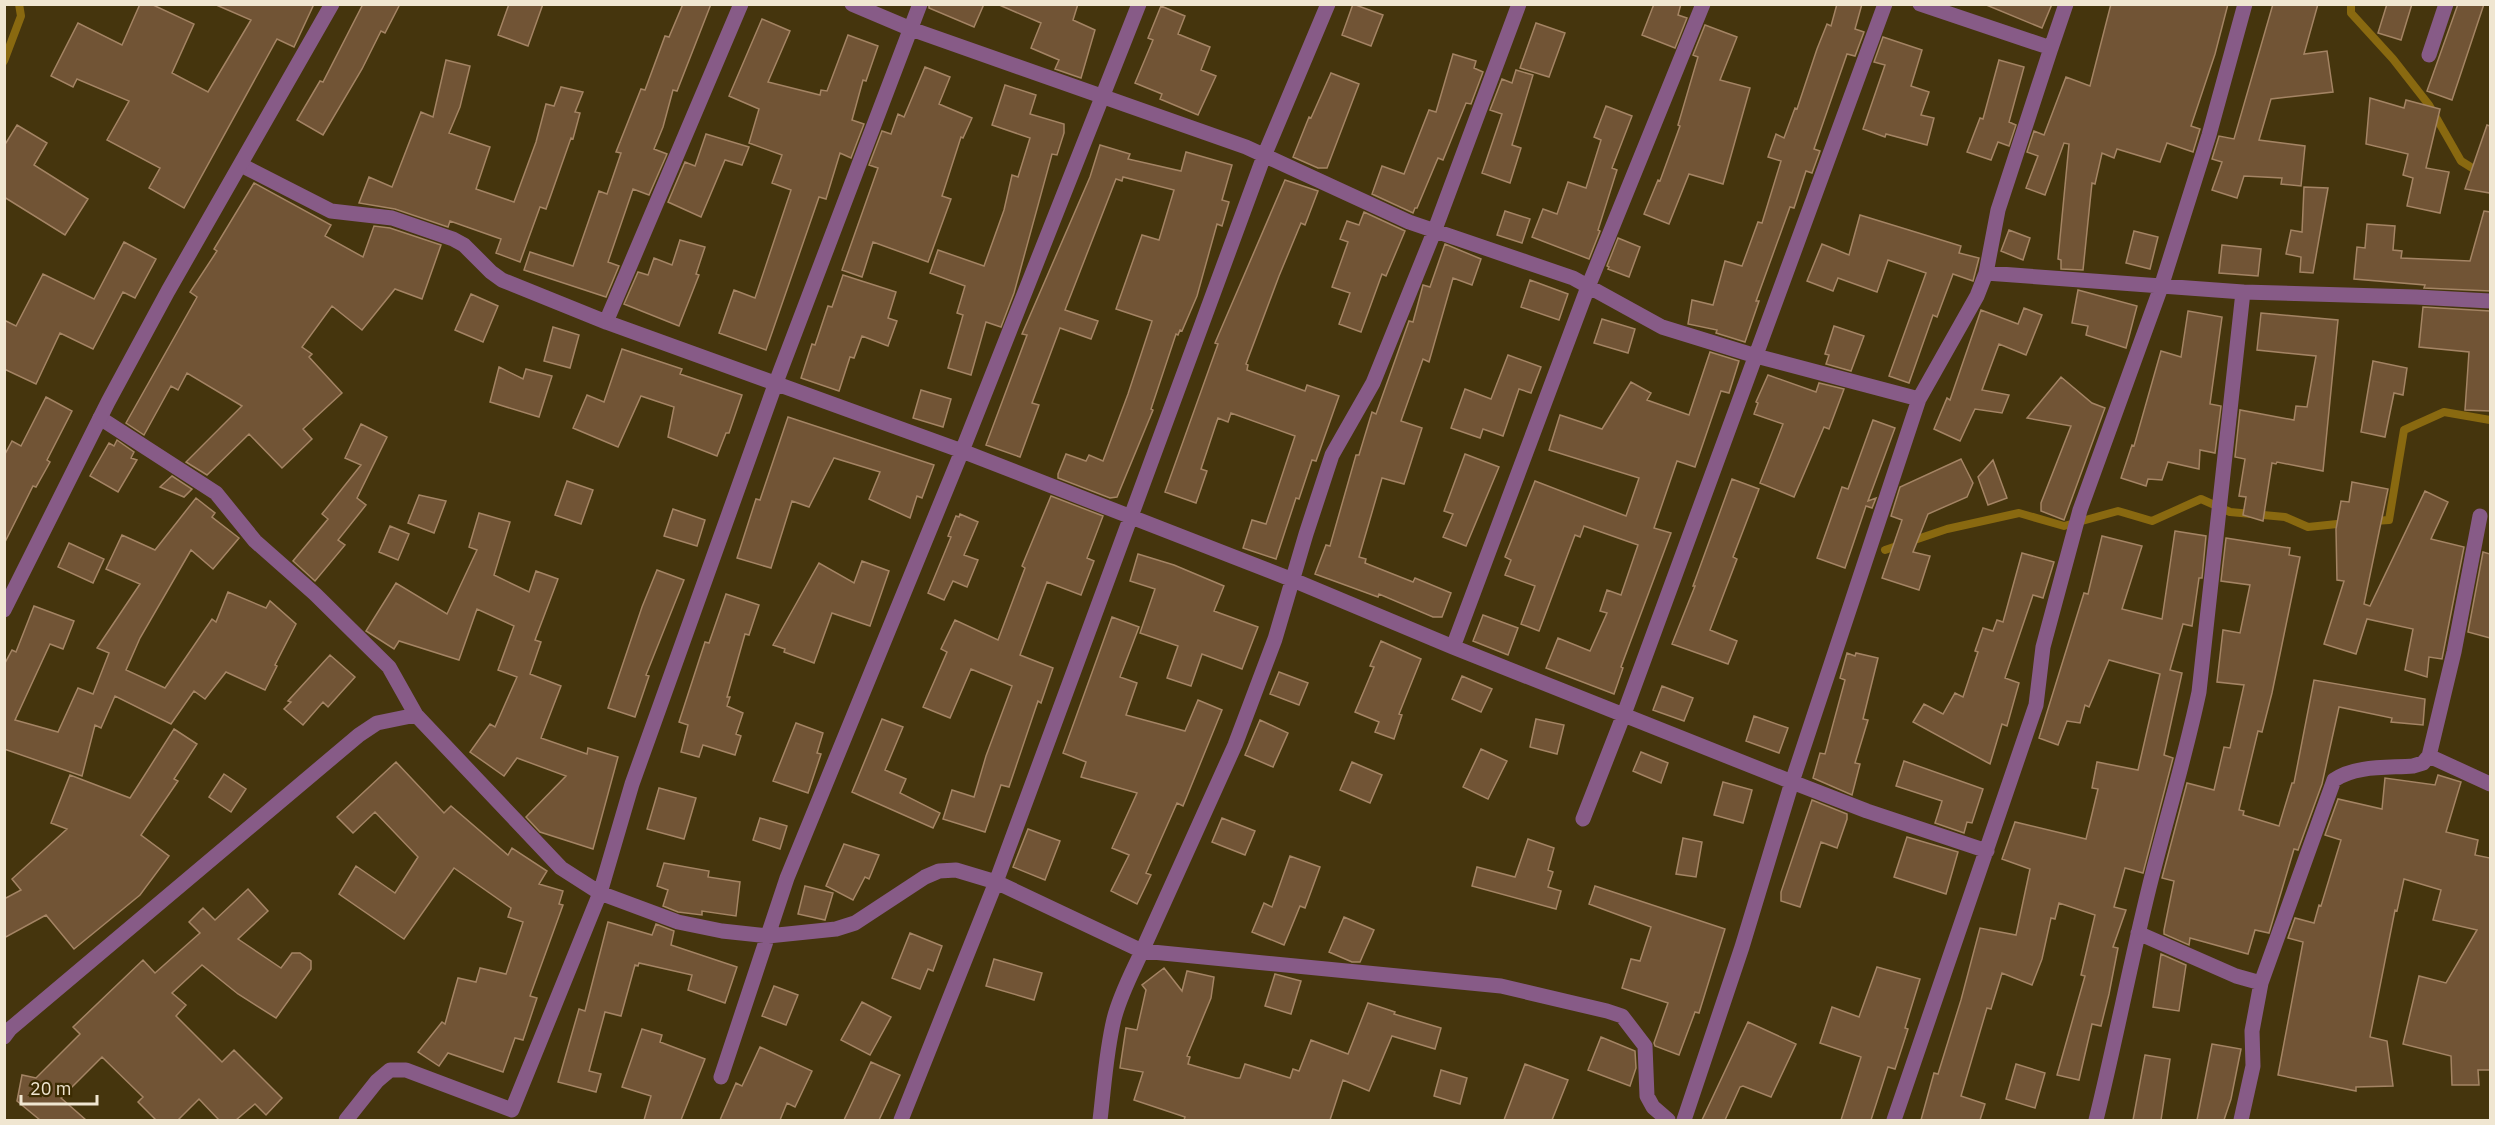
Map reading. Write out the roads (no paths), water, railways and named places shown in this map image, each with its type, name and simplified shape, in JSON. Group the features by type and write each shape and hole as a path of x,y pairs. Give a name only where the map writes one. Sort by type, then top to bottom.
{"street":[{"path":"4,610 100,418 168,291 332,4"},
{"path":"606,322 741,4"},
{"path":"852,4 911,29 1246,147 1434,232 1573,278 1662,327 1756,356 1919,399"},
{"path":"346,1120 377,1081 390,1070 406,1070 510,1115 600,893 632,784 775,385 920,4"},
{"path":"721,1077 787,878 962,451 1139,4"},
{"path":"901,1120 996,882 1264,156 1328,4"},
{"path":"1100,1120 1114,1019 1142,951 1235,745 1275,639 1332,455 1373,383 1434,232 1519,4"},
{"path":"1454,647 1588,287 1703,4"},
{"path":"1583,819 1624,714 1885,4"},
{"path":"1920,4 2051,48"},
{"path":"1684,1120 1919,399 1977,296 1986,273 1998,210 2066,4"},
{"path":"1894,1120 2036,705 2043,647 2080,510 2161,287 2206,145 2245,4"},
{"path":"2428,55 2446,4"},
{"path":"241,165 331,211 392,218 453,239 464,245 491,273 502,279 606,322 962,451 1293,580 1792,783 1987,851"},
{"path":"1986,273 2243,292 2490,301"},
{"path":"2096,1120 2138,933 2199,692 2215,530 2243,292"},
{"path":"100,418 216,493 255,541 315,594 389,667 416,716 561,868 600,893 678,922 722,931 768,936 836,929 855,923 926,877 939,871 956,870 996,882 1142,951 1501,986 1622,1016 1645,1046 1647,1096 1653,1107 1668,1120"},
{"path":"2241,1120 2251,1076 2252,1031 2261,983 2334,780 2355,770 2414,766 2423,763 2429,756 2458,629 2480,516"},
{"path":"4,1037 10,1029 359,735 377,723 416,716"},
{"path":"2429,756 2490,784"},
{"path":"2138,933 2236,976 2261,983"}],"waterway":[{"path":"4,61 21,16 19,4"},
{"path":"2351,4 2351,13 2393,59 2429,105 2461,161 2490,179"},
{"path":"2374,521 2389,520 2404,430 2444,412 2490,420"},
{"path":"1885,550 1947,529 2019,513 2064,526 2118,511 2152,521 2201,499 2230,512 2285,517 2308,527 2347,523"}]}
